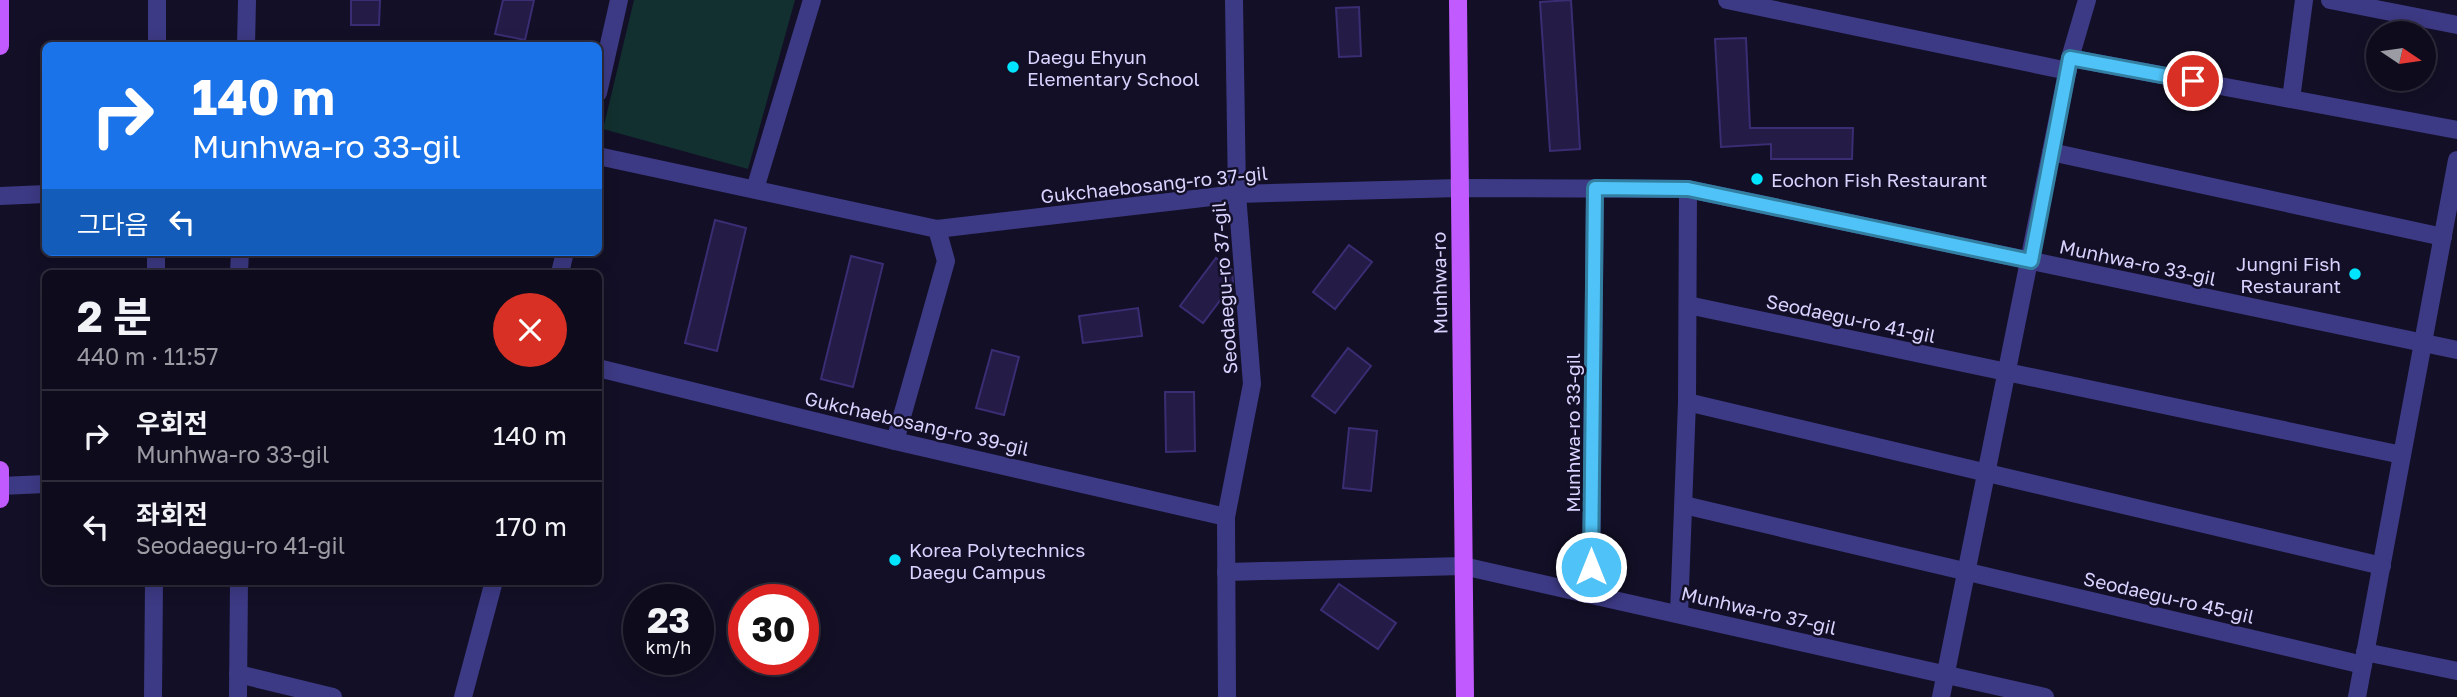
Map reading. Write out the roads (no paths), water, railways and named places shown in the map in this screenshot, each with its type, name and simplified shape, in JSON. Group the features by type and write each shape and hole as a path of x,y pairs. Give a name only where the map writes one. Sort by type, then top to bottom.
{"main road":[{"path":"0,0 0,46"},
{"name":"Munhwa-ro","path":"1458,0 1465,697"},
{"path":"0,470 0,499"}],"street":[{"path":"157,0 157,42"},
{"path":"246,42 247,0"},
{"path":"602,75 619,0"},
{"path":"755,189 812,0"},
{"name":"Seodaegu-ro 37-gil","path":"1227,697 1226,517 1252,384 1237,194 1234,0"},
{"path":"1727,0 2069,65 2291,99 2457,130"},
{"path":"1941,697 2069,65 2087,0"},
{"path":"2291,99 2304,0"},
{"path":"2330,0 2457,25"},
{"path":"2051,152 2443,237"},
{"name":"Gukchaebosang-ro 37-gil","path":"602,157 937,229 1237,194 1460,188"},
{"path":"2357,697 2457,160"},
{"name":"Munhwa-ro 33-gil","path":"1460,188 1688,189 2457,350"},
{"name":"Munhwa-ro 33-gil","path":"1591,594 1595,188"},
{"path":"1679,614 1687,402 1688,189"},
{"path":"0,196 42,194"},
{"path":"895,441 946,261 937,229"},
{"name":"Seodaegu-ro 41-gil","path":"1688,305 2007,372"},
{"name":"Gukchaebosang-ro 39-gil","path":"602,370 1226,517"},
{"path":"2007,372 2402,456"},
{"path":"1687,402 2382,565"},
{"path":"0,486 42,484"},
{"path":"1684,505 1966,571"},
{"path":"1226,572 1463,566"},
{"name":"Munhwa-ro 37-gil","path":"1463,566 2045,697"},
{"name":"Seodaegu-ro 45-gil","path":"1966,571 2364,658 2457,671"},
{"path":"153,697 154,585"},
{"path":"238,697 239,585"},
{"path":"463,697 493,585"},
{"path":"238,674 333,697"}],"place":[{"name":"Daegu Ehyun Elementary School","path":"1013,67"},
{"name":"Eochon Fish Restaurant","path":"1757,179"},
{"name":"Jungni Fish Restaurant","path":"2355,274"},
{"name":"Korea Polytechnics Daegu Campus","path":"895,560"}]}
